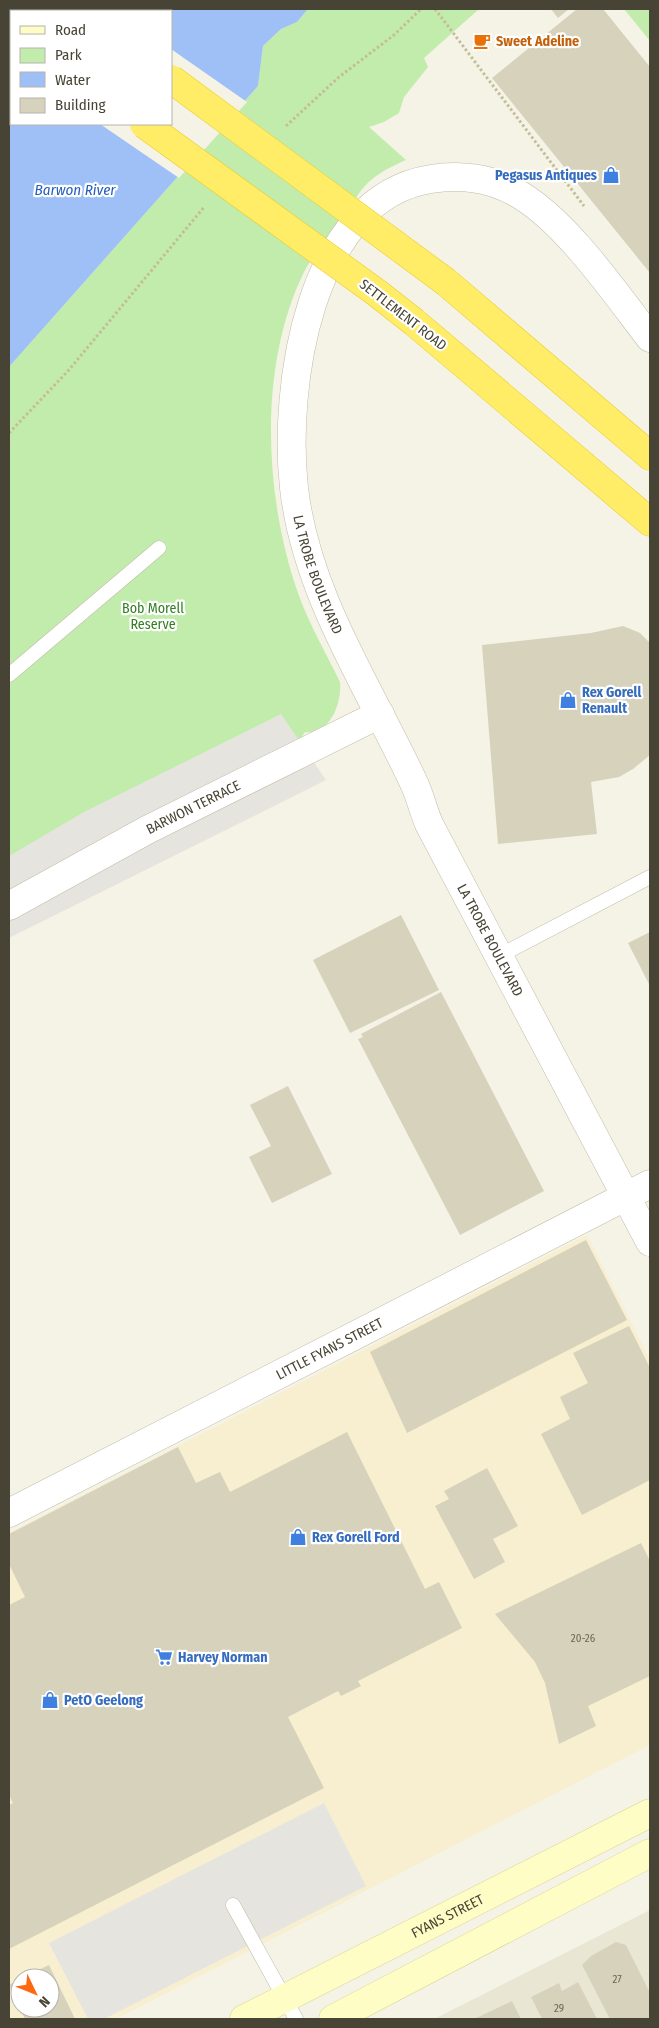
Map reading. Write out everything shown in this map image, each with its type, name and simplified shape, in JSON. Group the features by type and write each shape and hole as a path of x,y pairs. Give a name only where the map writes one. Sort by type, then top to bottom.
{"highway":[{"path":"172,80 446,282 650,456"},
{"name":"SETTLEMENT ROAD","path":"145,125 377,293 414,322 650,522"}],"main road":[{"name":"FYANS STREET","path":"244,2019 291,2009 650,1813"},
{"path":"333,2019 650,1853"}],"street":[{"name":"LA TROBE BOULEVARD","path":"650,338 556,224 523,197 497,184 457,177 423,180 382,196 354,223 328,267 307,321 296,373 292,454 298,514 310,562 335,624 414,782 429,824 497,957 650,1242"},
{"name":"BARWON TERRACE","path":"9,906 147,830 380,714"},
{"name":"LITTLE FYANS STREET","path":"9,1513 650,1184"}],"lane":[{"path":"9,675 160,548"},
{"path":"497,957 650,877"},
{"path":"234,1905 291,2009"}],"path":[{"path":"283,129 339,77 394,35 421,9"},
{"path":"435,9 590,214"},
{"path":"9,433 68,371 208,203"}],"shaded area":[{"path":"281,714 326,780 9,938 9,856 84,812"},
{"path":"587,1235 650,1360 650,1745 116,2019 9,2019 9,1533"},
{"path":"324,1803 366,1886 104,2019 88,2019 49,1943"},
{"path":"650,1910 650,2019 434,2019"}],"green space":[{"name":"Bob Morell Reserve","path":"308,9 479,9 424,58 428,67 404,97 399,113 384,122 369,127 406,160 379,174 370,181 311,260 289,309 279,348 273,389 271,431 273,474 278,515 287,555 302,605 340,682 337,707 328,723 322,728 314,732 305,732 299,741 294,735 9,895 9,367 258,86 263,46 281,29 297,22"},
{"path":"624,9 650,9 650,41"}],"water":[{"name":"Barwon River","path":"9,9 308,9 297,22 281,29 263,46 258,86 9,367"}],"pier":[{"path":"172,50 247,102 179,178 101,125 172,125"}],"building":[{"path":"551,9 569,9 558,18"},
{"name":"Pegasus Antiques","path":"577,9 603,9 650,67 650,273 492,78"},
{"name":"Rex Gorell Renault","path":"623,626 640,633 650,643 650,755 633,769 619,777 591,782 597,834 498,844 482,645 591,633"},
{"path":"401,915 439,990 350,1033 313,960"},
{"path":"650,932 650,986 628,943"},
{"path":"441,992 544,1191 460,1235 358,1039 363,1037 361,1034"},
{"path":"288,1086 332,1174 272,1203 249,1157 271,1146 250,1105"},
{"path":"586,1240 627,1320 407,1433 370,1352"},
{"path":"629,1326 650,1368 650,1480 582,1515 541,1434 570,1419 560,1397 588,1383 573,1353"},
{"path":"347,1432 425,1589 439,1582 462,1628 358,1681 361,1686 341,1696 338,1691 288,1717 324,1788 9,1949 9,1805 13,1803 9,1795 9,1605 25,1597 9,1564 9,1534 178,1447 196,1483 220,1472 230,1492"},
{"path":"487,1468 518,1526 493,1539 505,1562 474,1579 435,1506 449,1499 444,1491"},
{"path":"641,1543 650,1561 650,1676 588,1706 596,1726 559,1744 545,1683 535,1662 495,1614"},
{"path":"616,1942 626,1945 650,1993 650,2019 610,2019 582,1965 591,1956"},
{"path":"578,1982 597,2019 542,2019 531,1997 559,1983 562,1991"},
{"path":"60,1988 75,2019 25,2019 60,2018"},
{"path":"512,2001 521,2019 474,2019"}],"place":[{"name":"Sweet Adeline","path":"482,41"},
{"name":"Pegasus Antiques","path":"611,175"},
{"name":"Rex Gorell Renault","path":"568,700"},
{"name":"Rex Gorell Ford","path":"298,1537"},
{"name":"Harvey Norman","path":"164,1657"},
{"name":"PetO Geelong","path":"50,1700"}]}
